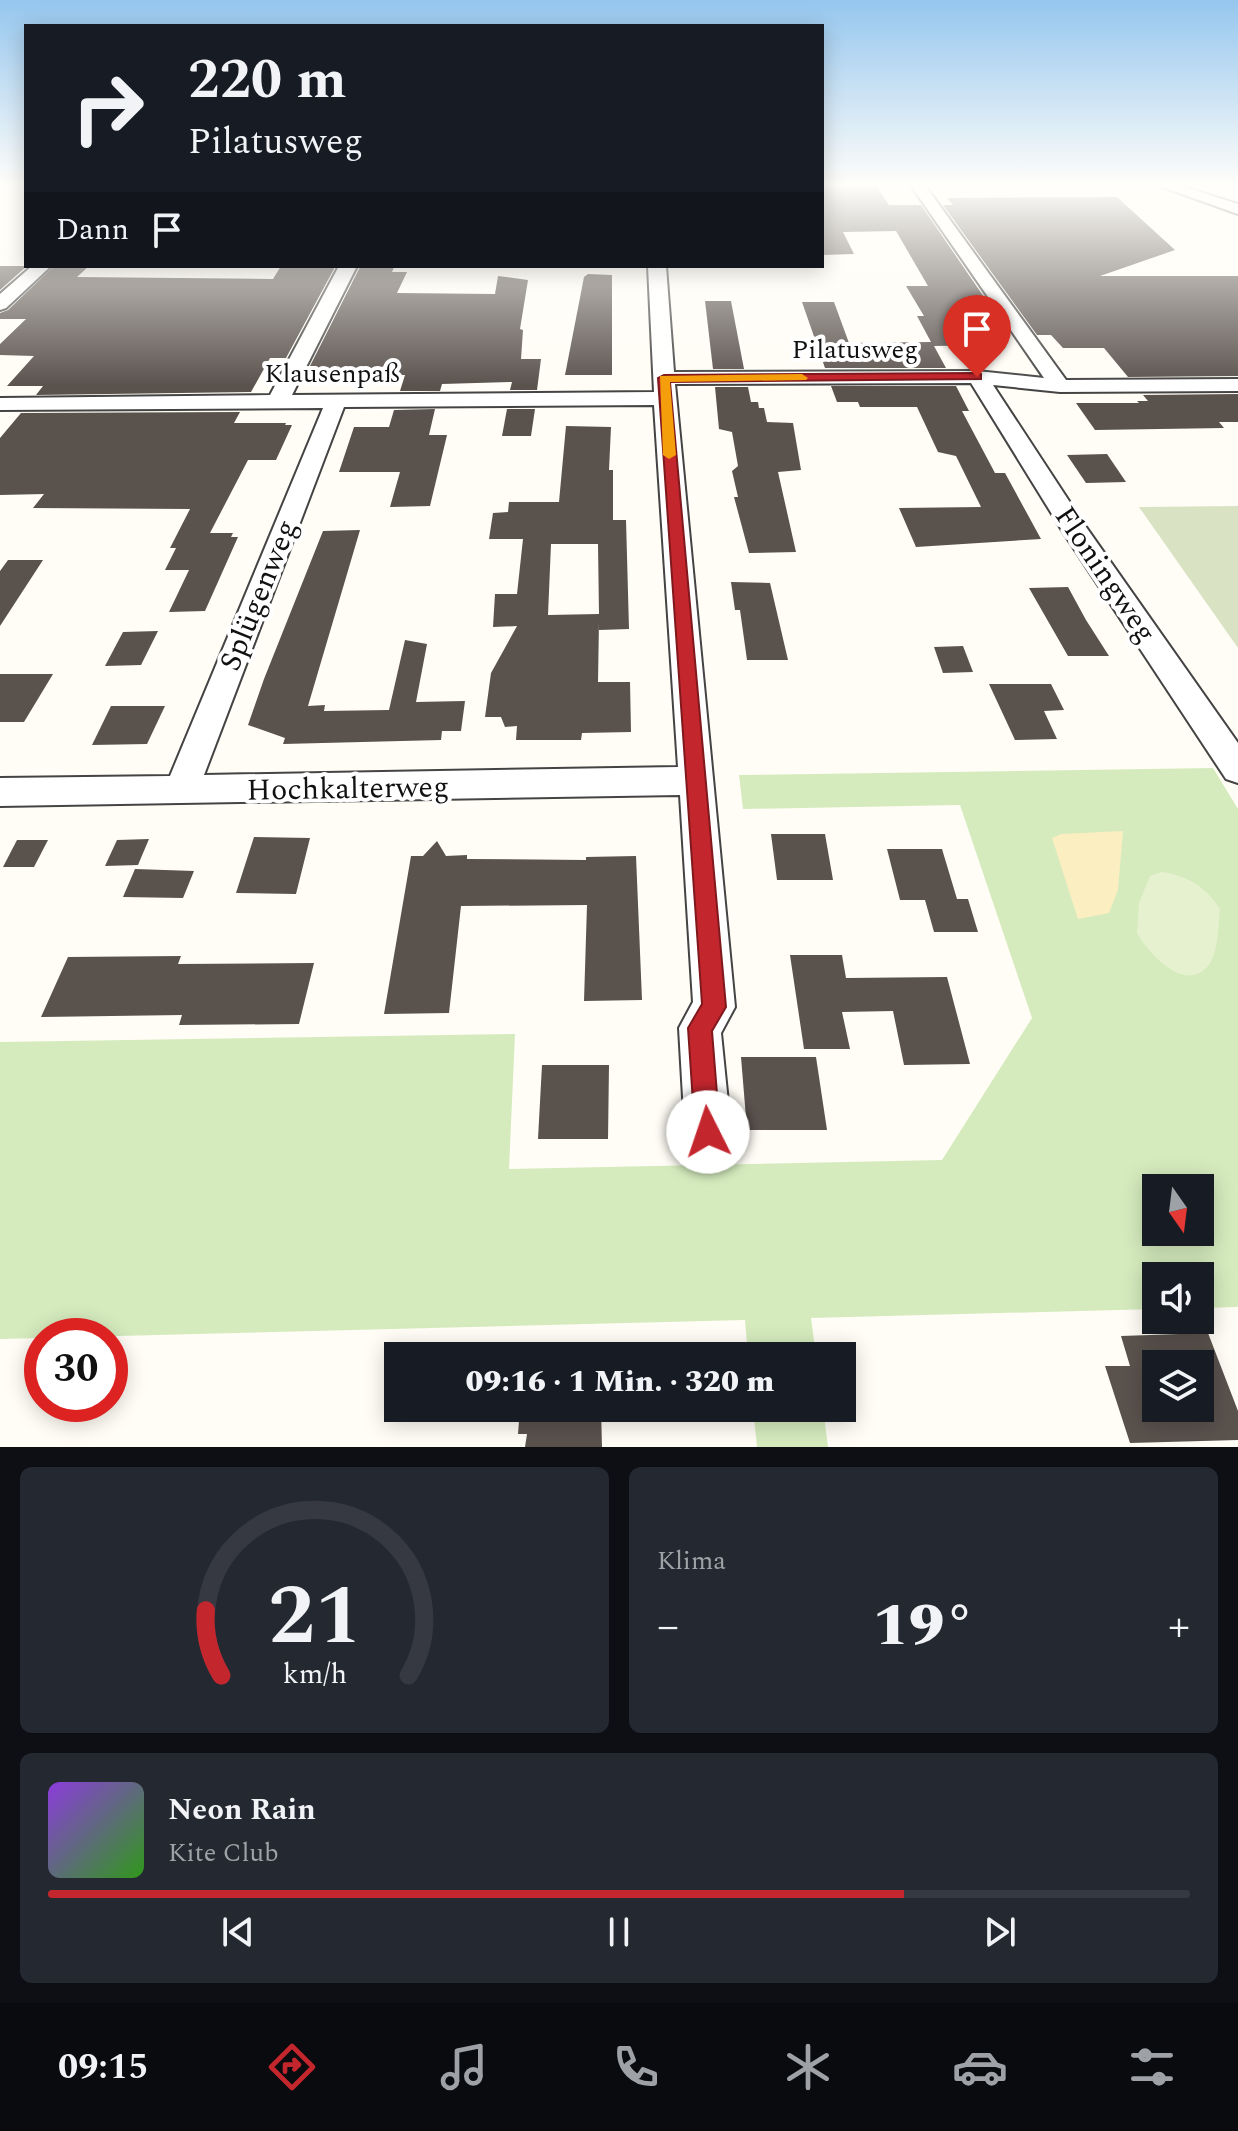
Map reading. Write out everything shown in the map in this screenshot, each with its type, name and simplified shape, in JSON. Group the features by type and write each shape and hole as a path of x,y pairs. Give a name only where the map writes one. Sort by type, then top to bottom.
{"street":[{"path":"965,252 1060,386"},
{"path":"0,304 40,268"},
{"path":"278,401 347,268"},
{"path":"657,268 714,1007 700,1028 708,1132"},
{"name":"Pilatusweg","path":"664,388 977,377 1060,386 1238,385"},
{"name":"Floningweg","path":"977,377 1067,519 1238,769"},
{"name":"Klausenpaß","path":"0,404 336,401 664,388"},
{"name":"Splügenweg","path":"181,790 336,401"},
{"name":"Hochkalterweg","path":"0,792 642,784 696,780"}],"green space":[{"path":"1238,506 1238,648 1139,507"},
{"path":"1213,768 1238,809 1238,1307 1214,1308 1214,1262 1142,1262 1142,1309 811,1318 814,1342 747,1342 745,1320 128,1336 128,1318 24,1318 24,1338 0,1339 0,1042 515,1034 509,1169 942,1160 1032,1018 960,805 743,809 739,775"},
{"path":"1162,872 1196,884 1209,894 1220,909 1212,960 1199,973 1189,975 1168,968 1137,933 1139,903 1150,876"},
{"path":"754,1422 825,1422 828,1447 757,1447"}],"sand":[{"path":"1123,831 1118,890 1109,913 1078,919 1052,838 1061,834"}],"building":[{"path":"824,252 853,252 854,254 824,255"},
{"path":"908,252 953,252 1010,335 990,335 995,345 934,346 946,368 825,368 802,302 834,302 849,343 931,342 917,316 924,316 906,286 928,286"},
{"path":"977,252 1171,252 1100,276 1238,276 1238,376 1128,377 1104,348 1063,348 1051,335 1037,335"},
{"path":"0,266 24,266 25,268 0,290"},
{"path":"52,268 87,268 77,277 273,279 280,268 334,268 286,358 270,358 251,392 36,395 43,386 7,386 34,356 0,355 0,344 26,319 0,319 0,313 8,310"},
{"path":"359,268 394,268 392,272 407,272 397,293 495,294 498,276 528,280 520,329 523,330 521,359 541,359 537,390 510,390 512,382 442,384 440,391 400,391 405,375 331,376 310,366"},
{"path":"588,274 612,275 612,375 565,375 584,277"},
{"path":"705,301 731,301 744,369 713,369"},
{"path":"831,386 956,386 969,411 962,411 995,473 1005,473 1041,539 916,547 899,508 981,507 956,456 938,452 917,407 860,407 858,402 837,402"},
{"path":"715,387 748,387 751,402 758,402 759,408 764,408 767,422 793,423 801,470 778,472 796,552 749,553 734,497 738,497 732,471 738,466 732,432 719,429"},
{"path":"1238,394 1238,422 1219,422 1224,428 1095,430 1076,403 1148,401 1143,395"},
{"path":"435,409 429,435 447,435 430,506 390,507 400,472 339,472 354,427 389,427 394,410"},
{"path":"507,409 535,409 531,436 502,436"},
{"path":"240,412 234,423 292,425 276,460 248,460 210,533 233,533 231,537 238,537 205,611 169,612 189,570 165,570 176,548 170,548 190,509 33,508 44,494 0,495 0,438 21,413"},
{"path":"566,426 611,427 609,470 613,470 613,520 626,520 629,629 599,630 599,621 598,682 630,682 631,732 582,733 581,740 516,740 517,726 505,727 501,717 485,717 491,673 517,626 493,627 495,594 517,594 523,539 489,539 493,513 508,512 509,502 559,502","holes":["551,544 598,544 599,614 548,615"]},
{"path":"1107,454 1126,482 1086,483 1067,455"},
{"path":"360,530 308,706 325,705 324,711 389,710 405,640 427,644 416,702 465,701 461,731 442,731 441,740 283,744 285,738 248,725 264,679 323,531"},
{"path":"8,560 43,560 0,626 0,571"},
{"path":"731,582 770,583 788,660 747,660 740,610 735,610"},
{"path":"1068,587 1109,656 1068,656 1029,588"},
{"path":"158,631 141,665 105,666 123,632"},
{"path":"963,646 973,672 943,673 934,647"},
{"path":"0,674 53,674 24,722 0,722"},
{"path":"989,684 1051,684 1064,710 1044,711 1057,739 1015,740"},
{"path":"111,706 165,706 147,744 92,745"},
{"path":"771,834 825,834 833,880 777,880"},
{"path":"254,837 310,838 296,894 236,893"},
{"path":"149,839 138,865 105,866 117,840"},
{"path":"17,840 48,840 34,867 3,867"},
{"path":"437,841 446,856 467,855 467,859 586,860 586,857 636,856 642,1000 584,1001 587,905 461,906 449,1013 384,1014 411,856 423,856"},
{"path":"887,849 942,849 957,899 968,899 978,932 934,932 925,900 900,900"},
{"path":"135,869 194,871 183,898 123,897"},
{"path":"790,955 842,955 846,978 947,977 970,1064 904,1065 893,1011 842,1012 850,1049 804,1049"},
{"path":"181,956 178,964 314,963 299,1024 179,1025 182,1015 41,1017 68,957"},
{"path":"741,1057 816,1057 827,1130 747,1130"},
{"path":"542,1065 609,1065 608,1139 538,1139"},
{"path":"1208,1334 1238,1411 1238,1440 1130,1443 1105,1366 1130,1366 1121,1336"},
{"path":"519,1422 601,1422 602,1447 525,1447 527,1434 518,1434"}],"slow traffic":[{"path":"669,455 664,378 802,378"}],"route":[{"path":"708,1132 700,1028 714,1007 664,378 977,377"}]}
